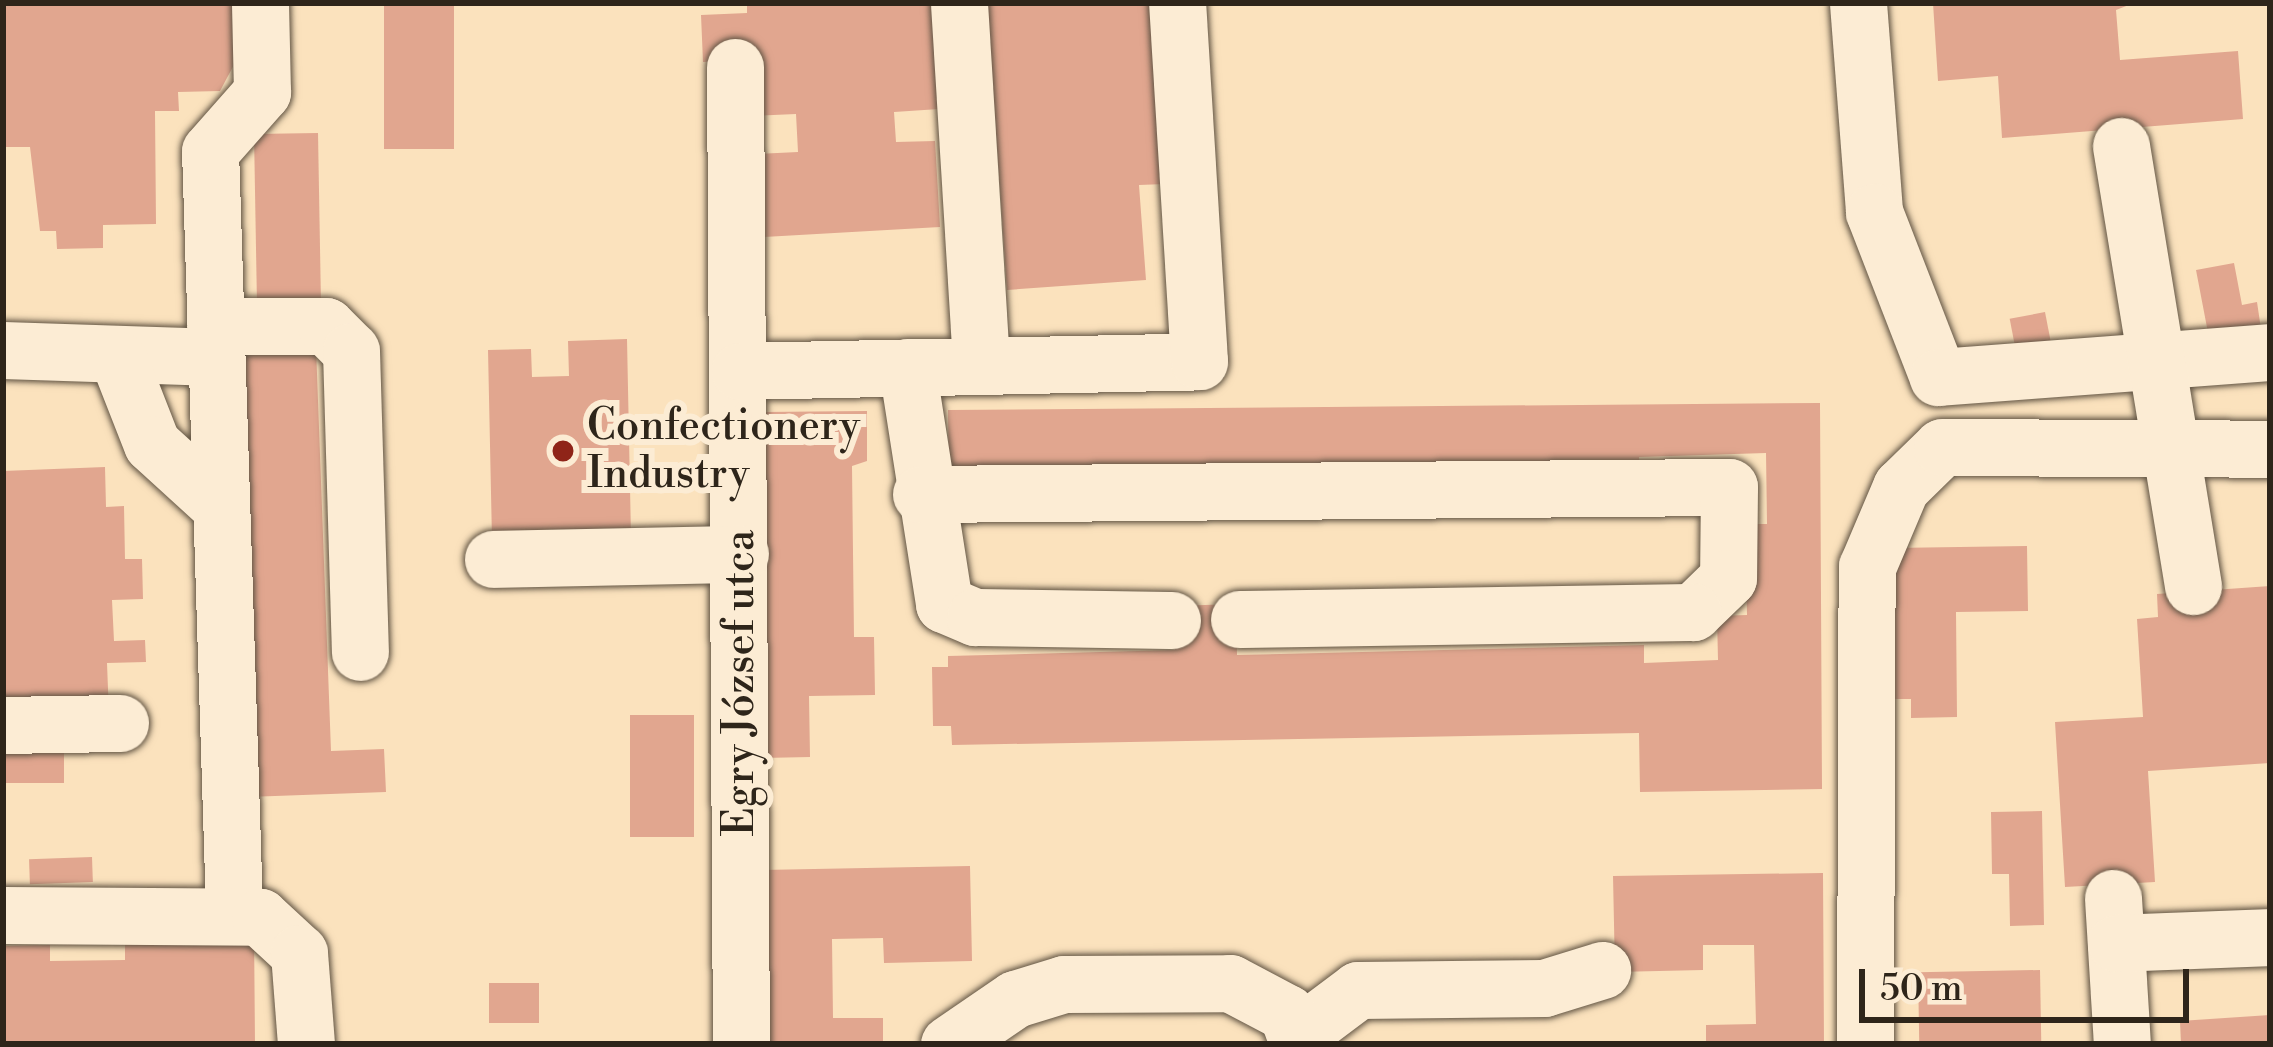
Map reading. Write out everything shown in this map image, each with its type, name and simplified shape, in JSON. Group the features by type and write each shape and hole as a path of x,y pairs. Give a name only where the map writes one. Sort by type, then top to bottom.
{"street":[{"path":"234,909 210,151 262,92 260,3"},
{"path":"959,3 981,365"},
{"path":"740,370 1199,361 1177,3"},
{"path":"1858,3 1874,212 1938,377 1942,447 1883,515 1867,567 1865,1044"},
{"name":"Egry József utca","path":"735,68 740,249 741,1044"},
{"path":"2120,146 2193,586"},
{"path":"3,350 119,360 326,326 352,352 360,652"},
{"path":"1938,377 2270,352"},
{"path":"119,360 152,445 220,506"},
{"path":"908,367 935,590 956,612 1172,620"},
{"path":"1942,447 2172,455 2270,449"},
{"path":"921,494 1729,487 1729,578 1693,612 1239,620"},
{"path":"493,559 740,554"},
{"path":"3,725 120,723"},
{"path":"3,915 234,909 277,926 299,952 306,1044"},
{"path":"2122,1044 2115,921 2270,938"},
{"path":"949,1044 1015,999 1064,984 1544,988 1602,970"},
{"path":"1230,983 1271,999 1298,1039 1358,990"}],"building":[{"path":"3,3 235,3 236,61 220,91 178,92 179,111 155,111 156,224 103,225 103,248 57,249 56,231 40,231 30,147 3,147"},
{"path":"384,3 454,3 454,149 384,149"},
{"path":"747,3 933,3 939,109 894,112 896,142 935,141 940,227 764,237 759,154 798,152 796,114 754,116 751,60 703,62 701,15 747,13"},
{"path":"987,3 1153,3 1165,184 1139,185 1146,280 1007,290"},
{"path":"1933,3 2134,3 2116,10 2120,60 2238,51 2243,119 2002,138 1998,76 1938,81"},
{"path":"318,133 321,313 257,314 254,134"},
{"path":"2234,263 2242,305 2257,302 2261,329 2209,338 2196,270"},
{"path":"2045,312 2051,344 2016,351 2010,319"},
{"path":"627,339 631,537 492,540 488,350 531,349 532,377 569,376 568,341"},
{"path":"316,347 331,751 384,749 386,792 247,797 231,349"},
{"path":"1820,403 1822,789 1640,792 1639,733 952,745 951,726 933,726 932,667 948,667 948,656 1175,650 1174,606 1236,604 1237,655 1644,645 1644,663 1718,660 1717,616 1747,615 1745,524 1767,524 1766,453 1639,457 1640,475 949,485 948,410"},
{"path":"867,411 867,461 852,466 854,637 874,637 875,695 809,696 810,757 757,758 754,412"},
{"path":"105,467 106,507 124,506 125,559 142,559 143,599 112,600 114,641 145,640 146,662 107,663 109,715 3,718 3,471"},
{"path":"2027,546 2028,611 1956,612 1957,717 1911,718 1911,699 1879,699 1892,548"},
{"path":"2270,586 2270,763 2148,771 2155,882 2065,887 2055,722 2143,717 2137,619 2158,617 2157,594"},
{"path":"630,715 694,715 694,837 630,837"},
{"path":"3,741 64,741 64,783 3,783"},
{"path":"2042,811 2044,925 2010,926 2009,874 1992,874 1991,812"},
{"path":"92,857 93,882 30,884 29,859"},
{"path":"970,866 972,961 884,963 883,938 832,939 833,1018 883,1018 883,1044 758,1044 757,870"},
{"path":"1823,873 1824,1044 1706,1044 1706,1025 1756,1024 1754,945 1703,945 1703,970 1615,972 1613,876"},
{"path":"254,928 255,1044 3,1044 3,946 50,945 50,961 125,960 125,929"},
{"path":"2040,970 2041,1044 1919,1044 1918,972"},
{"path":"489,983 539,983 539,1023 489,1023"},
{"path":"2270,1015 2270,1044 2181,1044 2180,1021"}],"place":[{"name":"Confectionery Industry","path":"563,451"}]}
